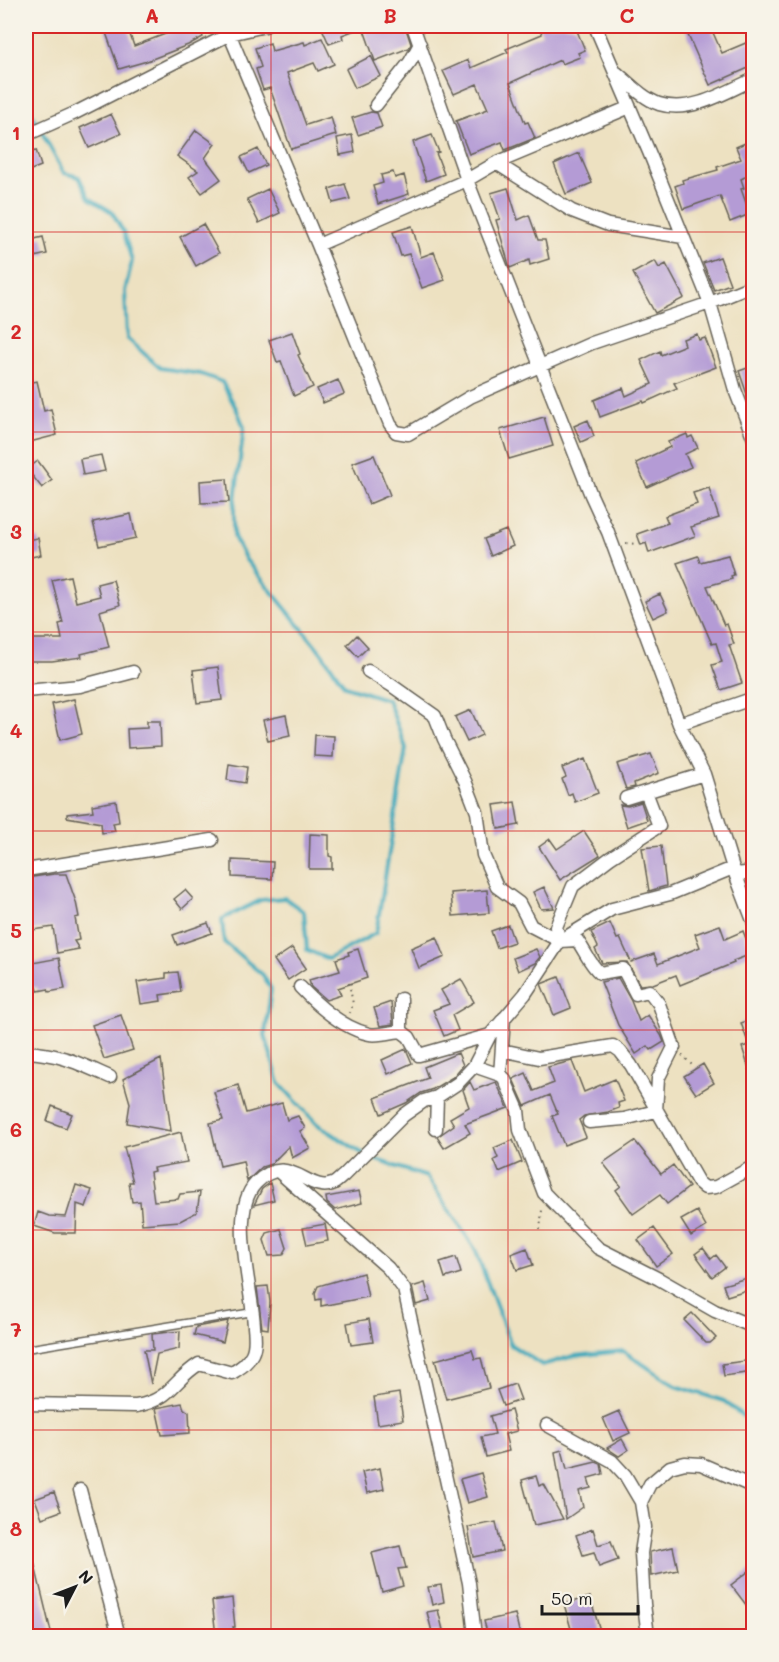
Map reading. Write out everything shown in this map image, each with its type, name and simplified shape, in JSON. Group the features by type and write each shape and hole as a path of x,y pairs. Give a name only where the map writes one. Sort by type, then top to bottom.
{"street":[{"path":"26,135 75,113 228,30 265,26"},
{"path":"413,26 466,180 591,495 608,532 679,724 704,774 734,871 753,923"},
{"path":"595,26 710,303 735,390 753,439"},
{"path":"228,30 390,424 396,432 408,434 470,397 592,343 710,303 753,285"},
{"path":"376,105 413,58 420,44"},
{"path":"614,71 642,95 660,104 675,106 692,105 753,79"},
{"path":"318,245 466,180 496,164 630,107"},
{"path":"496,164 572,211 608,225 683,237"},
{"path":"368,671 435,716 477,812 483,855 497,887 519,903 531,926 560,941 578,940 593,968 600,973 623,969 636,994 649,991 659,1004 674,1047 658,1079 656,1111"},
{"path":"26,691 80,686 133,672"},
{"path":"679,724 753,698"},
{"path":"626,798 704,774"},
{"path":"560,941 556,927 573,886 659,826 646,792"},
{"path":"26,870 212,840"},
{"path":"26,1404 136,1406 150,1404 160,1399 199,1364 232,1372 244,1366 254,1346 254,1312 243,1238 244,1206 255,1184 278,1171 291,1171 324,1186 332,1184 404,1114 458,1083 474,1066 490,1035 525,994 560,941 612,909 670,894 734,871 753,872"},
{"path":"300,987 318,1006 346,1024 370,1034 401,1031 409,1037 419,1055 490,1035"},
{"path":"401,1031 402,999"},
{"path":"500,1075 504,1017"},
{"path":"502,1050 539,1058 613,1046 631,1065 698,1182 705,1188 716,1187 753,1166"},
{"path":"26,1052 49,1053 64,1057 110,1077"},
{"path":"474,1066 504,1078 518,1110 520,1130 544,1192 598,1248 660,1279 715,1311 753,1327"},
{"path":"436,1129 437,1097"},
{"path":"589,1122 624,1119 656,1111"},
{"path":"278,1171 388,1268 404,1289 469,1583 475,1636"},
{"path":"547,1425 612,1461 625,1475 641,1502 645,1527 641,1553 648,1636"},
{"path":"641,1502 650,1484 660,1474 670,1467 685,1463 701,1464 753,1487"},
{"path":"80,1490 119,1636"}],"lane":[{"path":"26,1349 254,1312"}],"path":[{"path":"346,1024 353,1004 349,983"},
{"path":"674,1047 695,1068"},
{"path":"540,1230 544,1192"}],"building":[{"path":"127,26 134,46 181,28 183,32 197,26 218,26 218,29 202,35 203,37 188,45 119,69 105,30"},
{"path":"321,26 405,26 411,44 409,48 375,61 363,27 342,35 343,39 329,44"},
{"path":"539,26 575,26 585,50 578,53 580,57 562,64 560,60 510,83 525,123 528,122 535,138 505,150 502,142 469,154 456,121 488,109 477,84 454,94 443,71 468,60 471,68 508,52 506,49 542,34"},
{"path":"684,26 710,26 722,53 753,40 753,66 710,85"},
{"path":"322,38 334,64 318,71 314,63 287,73 306,125 331,117 336,135 291,149 270,88 263,90 256,69 261,67 255,48 270,43 272,51 304,42 305,45"},
{"path":"371,56 381,76 355,88 346,69"},
{"path":"371,112 377,113 382,127 358,135 352,118"},
{"path":"111,114 121,134 89,148 80,128"},
{"path":"196,130 215,144 205,158 221,179 202,193 189,177 198,171 177,156"},
{"path":"352,135 355,152 340,155 337,138"},
{"path":"432,135 444,174 426,181 413,142"},
{"path":"750,141 753,148 753,173 741,179 744,188 741,189 750,214 730,222 720,196 683,209 675,186 683,183 682,180 718,170 717,167 741,159 736,147"},
{"path":"258,149 266,165 249,173 241,157"},
{"path":"36,150 41,166 26,172 26,154"},
{"path":"579,153 592,183 566,194 554,164"},
{"path":"393,172 395,178 404,175 409,194 378,204 373,186 383,183 381,175"},
{"path":"345,184 350,199 333,203 329,189"},
{"path":"508,188 518,220 529,215 538,240 545,240 549,259 530,265 529,260 510,268 496,220 500,219 491,193"},
{"path":"268,189 280,213 259,223 247,199"},
{"path":"203,224 219,253 196,266 180,237"},
{"path":"412,226 421,257 434,252 445,280 422,288 409,254 401,256 393,232"},
{"path":"43,237 47,254 26,259 26,241"},
{"path":"720,257 730,284 714,290 703,263"},
{"path":"655,261 659,268 666,264 684,298 655,313 633,273"},
{"path":"292,332 300,354 298,355 313,387 294,396 281,361 277,362 269,340"},
{"path":"697,334 699,340 705,338 716,367 674,383 677,388 644,403 643,401 600,417 594,400 623,388 626,396 652,384 641,360 660,351 661,355 685,345 683,339"},
{"path":"753,366 753,409 752,409 739,371"},
{"path":"338,380 344,394 323,403 317,389"},
{"path":"37,381 44,411 51,409 57,435 26,443 26,383"},
{"path":"544,417 553,446 509,459 500,430"},
{"path":"588,420 594,436 581,442 574,426"},
{"path":"687,434 688,438 692,436 698,448 685,454 691,467 647,487 636,463 670,447 668,442"},
{"path":"101,455 105,471 83,475 80,459"},
{"path":"374,455 390,495 369,504 352,463"},
{"path":"38,461 52,480 42,488 27,469"},
{"path":"227,479 229,502 201,503 200,481"},
{"path":"709,488 719,518 691,527 695,536 649,553 646,543 641,545 637,534 668,523 665,516 697,504 693,493"},
{"path":"131,514 136,538 99,546 93,522"},
{"path":"506,530 513,546 491,556 484,539"},
{"path":"38,538 41,555 26,558 26,540"},
{"path":"728,555 734,575 731,576 732,579 707,586 724,625 727,624 734,644 729,645 742,683 721,690 712,665 722,662 716,643 712,644 677,563 698,556 700,562"},
{"path":"70,576 76,602 100,596 97,584 113,580 120,605 100,611 109,647 81,654 82,657 30,661 30,639 62,639 59,624 63,623 52,580"},
{"path":"660,594 668,611 653,618 645,601"},
{"path":"357,635 368,647 358,657 347,645"},
{"path":"218,667 222,700 197,703 193,670"},
{"path":"74,699 82,734 60,740 52,704"},
{"path":"471,710 482,735 467,742 455,717"},
{"path":"286,715 290,736 268,741 263,720"},
{"path":"147,721 160,721 161,746 128,748 127,729 147,728"},
{"path":"315,735 334,736 333,757 314,756"},
{"path":"651,754 659,773 634,783 635,787 626,789 617,764"},
{"path":"585,759 598,793 575,802 572,793 568,795 562,779 566,777 562,768"},
{"path":"229,764 247,767 245,783 227,780"},
{"path":"116,801 119,822 113,823 115,831 102,833 101,823 67,817 67,814 93,811 92,805"},
{"path":"515,802 519,825 498,829 494,805"},
{"path":"641,802 647,820 627,827 620,805 628,806"},
{"path":"584,831 600,855 560,880 539,847 550,839 557,849"},
{"path":"310,834 329,835 329,856 332,857 332,869 309,869"},
{"path":"661,846 666,886 649,891 642,848"},
{"path":"232,860 273,862 272,879 232,877"},
{"path":"66,874 79,917 75,918 79,940 74,941 79,949 57,953 53,927 26,931 26,878"},
{"path":"544,887 554,908 541,909 533,892"},
{"path":"185,890 193,899 182,909 174,899"},
{"path":"487,890 489,913 453,916 451,893"},
{"path":"208,923 212,933 177,945 173,935"},
{"path":"610,923 631,962 654,954 658,964 700,947 695,934 720,925 725,939 743,931 752,954 680,985 676,975 653,984 640,985 627,962 602,963 595,949 598,947 591,932"},
{"path":"508,925 514,942 497,948 491,931"},
{"path":"437,937 445,957 419,968 411,948"},
{"path":"292,948 306,968 288,980 274,960"},
{"path":"358,949 367,978 338,988 341,995 326,1000 311,987 309,980 340,971 336,959"},
{"path":"536,949 540,957 535,963 518,971 513,958"},
{"path":"59,958 65,989 49,992 48,989 38,991 37,987 32,988 27,964"},
{"path":"178,972 181,992 160,995 161,1001 141,1004 137,982 166,978 166,973"},
{"path":"559,977 571,1008 554,1015 541,984"},
{"path":"618,978 639,1021 648,1015 661,1035 664,1042 651,1050 648,1046 636,1054 618,1025 601,982"},
{"path":"461,979 474,1002 452,1015 458,1030 444,1036 433,1010 449,1004 441,990"},
{"path":"391,1002 393,1024 380,1026 374,1008"},
{"path":"121,1015 133,1050 104,1059 92,1025"},
{"path":"753,1019 753,1075 751,1075 742,1047 749,1045 741,1023"},
{"path":"406,1049 412,1063 388,1074 382,1060"},
{"path":"458,1053 463,1065 453,1077 381,1114 375,1098 428,1078 424,1067"},
{"path":"161,1059 171,1131 127,1123 130,1103 123,1079"},
{"path":"572,1061 584,1092 615,1079 624,1101 618,1103 619,1108 584,1116 579,1120 586,1137 564,1145 552,1116 558,1114 550,1095 525,1106 513,1079 526,1073 534,1091 554,1083 548,1067"},
{"path":"703,1064 714,1083 696,1094 684,1076"},
{"path":"470,1082 474,1090 496,1082 508,1108 465,1124 470,1133 444,1148 437,1137 454,1125 450,1118 469,1107 463,1090"},
{"path":"238,1085 246,1113 282,1103 287,1120 298,1116 305,1128 300,1131 310,1148 292,1158 289,1146 271,1164 262,1167 247,1181 243,1161 220,1166 210,1123 223,1120 214,1092"},
{"path":"52,1106 72,1114 66,1128 47,1121"},
{"path":"181,1132 187,1162 153,1168 154,1171 150,1172 154,1201 178,1199 180,1194 200,1192 197,1212 180,1221 142,1224 140,1201 132,1202 129,1182 133,1182 124,1147"},
{"path":"513,1140 522,1162 499,1172 494,1160 498,1158 494,1148"},
{"path":"635,1141 661,1174 673,1165 689,1187 667,1204 660,1195 633,1214 616,1190 621,1186 603,1163"},
{"path":"270,1183 274,1200 254,1205 262,1189"},
{"path":"76,1185 92,1190 86,1207 77,1204 76,1233 55,1233 34,1226 38,1212 49,1216 66,1217"},
{"path":"359,1191 362,1203 335,1210 327,1203 326,1197"},
{"path":"697,1211 706,1227 691,1236 681,1220"},
{"path":"325,1224 328,1241 307,1245 303,1228"},
{"path":"654,1228 673,1254 656,1266 638,1240"},
{"path":"281,1229 287,1248 283,1255 269,1256 264,1240 267,1233"},
{"path":"527,1248 533,1265 517,1270 511,1254"},
{"path":"703,1248 711,1259 716,1255 725,1267 712,1277 695,1254"},
{"path":"456,1257 461,1273 445,1278 440,1262"},
{"path":"363,1273 368,1297 321,1306 321,1299 316,1300 315,1293 318,1286"},
{"path":"750,1277 753,1288 727,1296 723,1285"},
{"path":"425,1283 430,1301 416,1305 412,1287"},
{"path":"268,1286 270,1302 268,1329 262,1328 257,1287"},
{"path":"692,1313 716,1338 710,1343 706,1343 684,1320"},
{"path":"369,1319 373,1342 351,1345 347,1323"},
{"path":"228,1321 223,1342 194,1335 196,1327"},
{"path":"180,1331 179,1349 157,1354 151,1384 144,1350 153,1350 152,1334"},
{"path":"472,1350 475,1359 481,1358 489,1388 446,1399 435,1360"},
{"path":"753,1360 753,1372 724,1376 722,1364"},
{"path":"515,1384 521,1400 503,1406 497,1390"},
{"path":"399,1393 403,1420 378,1424 374,1397"},
{"path":"182,1403 184,1409 189,1412 190,1433 162,1435 156,1408"},
{"path":"511,1410 517,1431 505,1434 509,1451 486,1457 481,1437 495,1434 490,1416"},
{"path":"619,1411 630,1433 613,1441 603,1418"},
{"path":"622,1439 628,1450 619,1456 607,1448"},
{"path":"562,1450 567,1469 596,1462 601,1464 603,1474 588,1478 591,1488 579,1491 583,1507 566,1519 555,1452"},
{"path":"380,1468 384,1489 367,1493 362,1472"},
{"path":"481,1473 488,1497 467,1503 460,1479"},
{"path":"536,1476 539,1486 544,1484 563,1519 534,1525 522,1480"},
{"path":"54,1492 61,1511 42,1518 35,1499"},
{"path":"496,1522 502,1551 473,1557 468,1527"},
{"path":"593,1529 598,1545 611,1541 618,1560 599,1567 594,1552 583,1555 576,1535"},
{"path":"26,1541 29,1541 52,1636 29,1636 26,1622"},
{"path":"400,1546 406,1568 398,1569 403,1586 382,1592 372,1553"},
{"path":"673,1547 678,1570 651,1576 650,1552"},
{"path":"753,1568 753,1614 731,1585"},
{"path":"441,1585 444,1602 432,1605 428,1587"},
{"path":"590,1597 601,1634 573,1636 564,1604"},
{"path":"232,1598 235,1627 233,1627 236,1636 216,1636 212,1601"},
{"path":"438,1610 443,1630 432,1632 427,1612"},
{"path":"515,1614 520,1635 488,1636 484,1621"}],"waterway":[{"path":"26,103 64,173 79,177 89,198 112,212 124,233 132,261 125,291 127,338 160,368 201,374 222,382 237,410 244,427 234,508 234,537 246,560 321,652 345,686 388,700 406,748 376,933 328,959 307,950 304,912 285,898 261,900 222,919 224,942 263,975 271,989 265,1035 279,1083 317,1124 368,1157 427,1177 475,1249 511,1345 542,1365 574,1356 623,1351 676,1386 724,1401 754,1425"}]}
